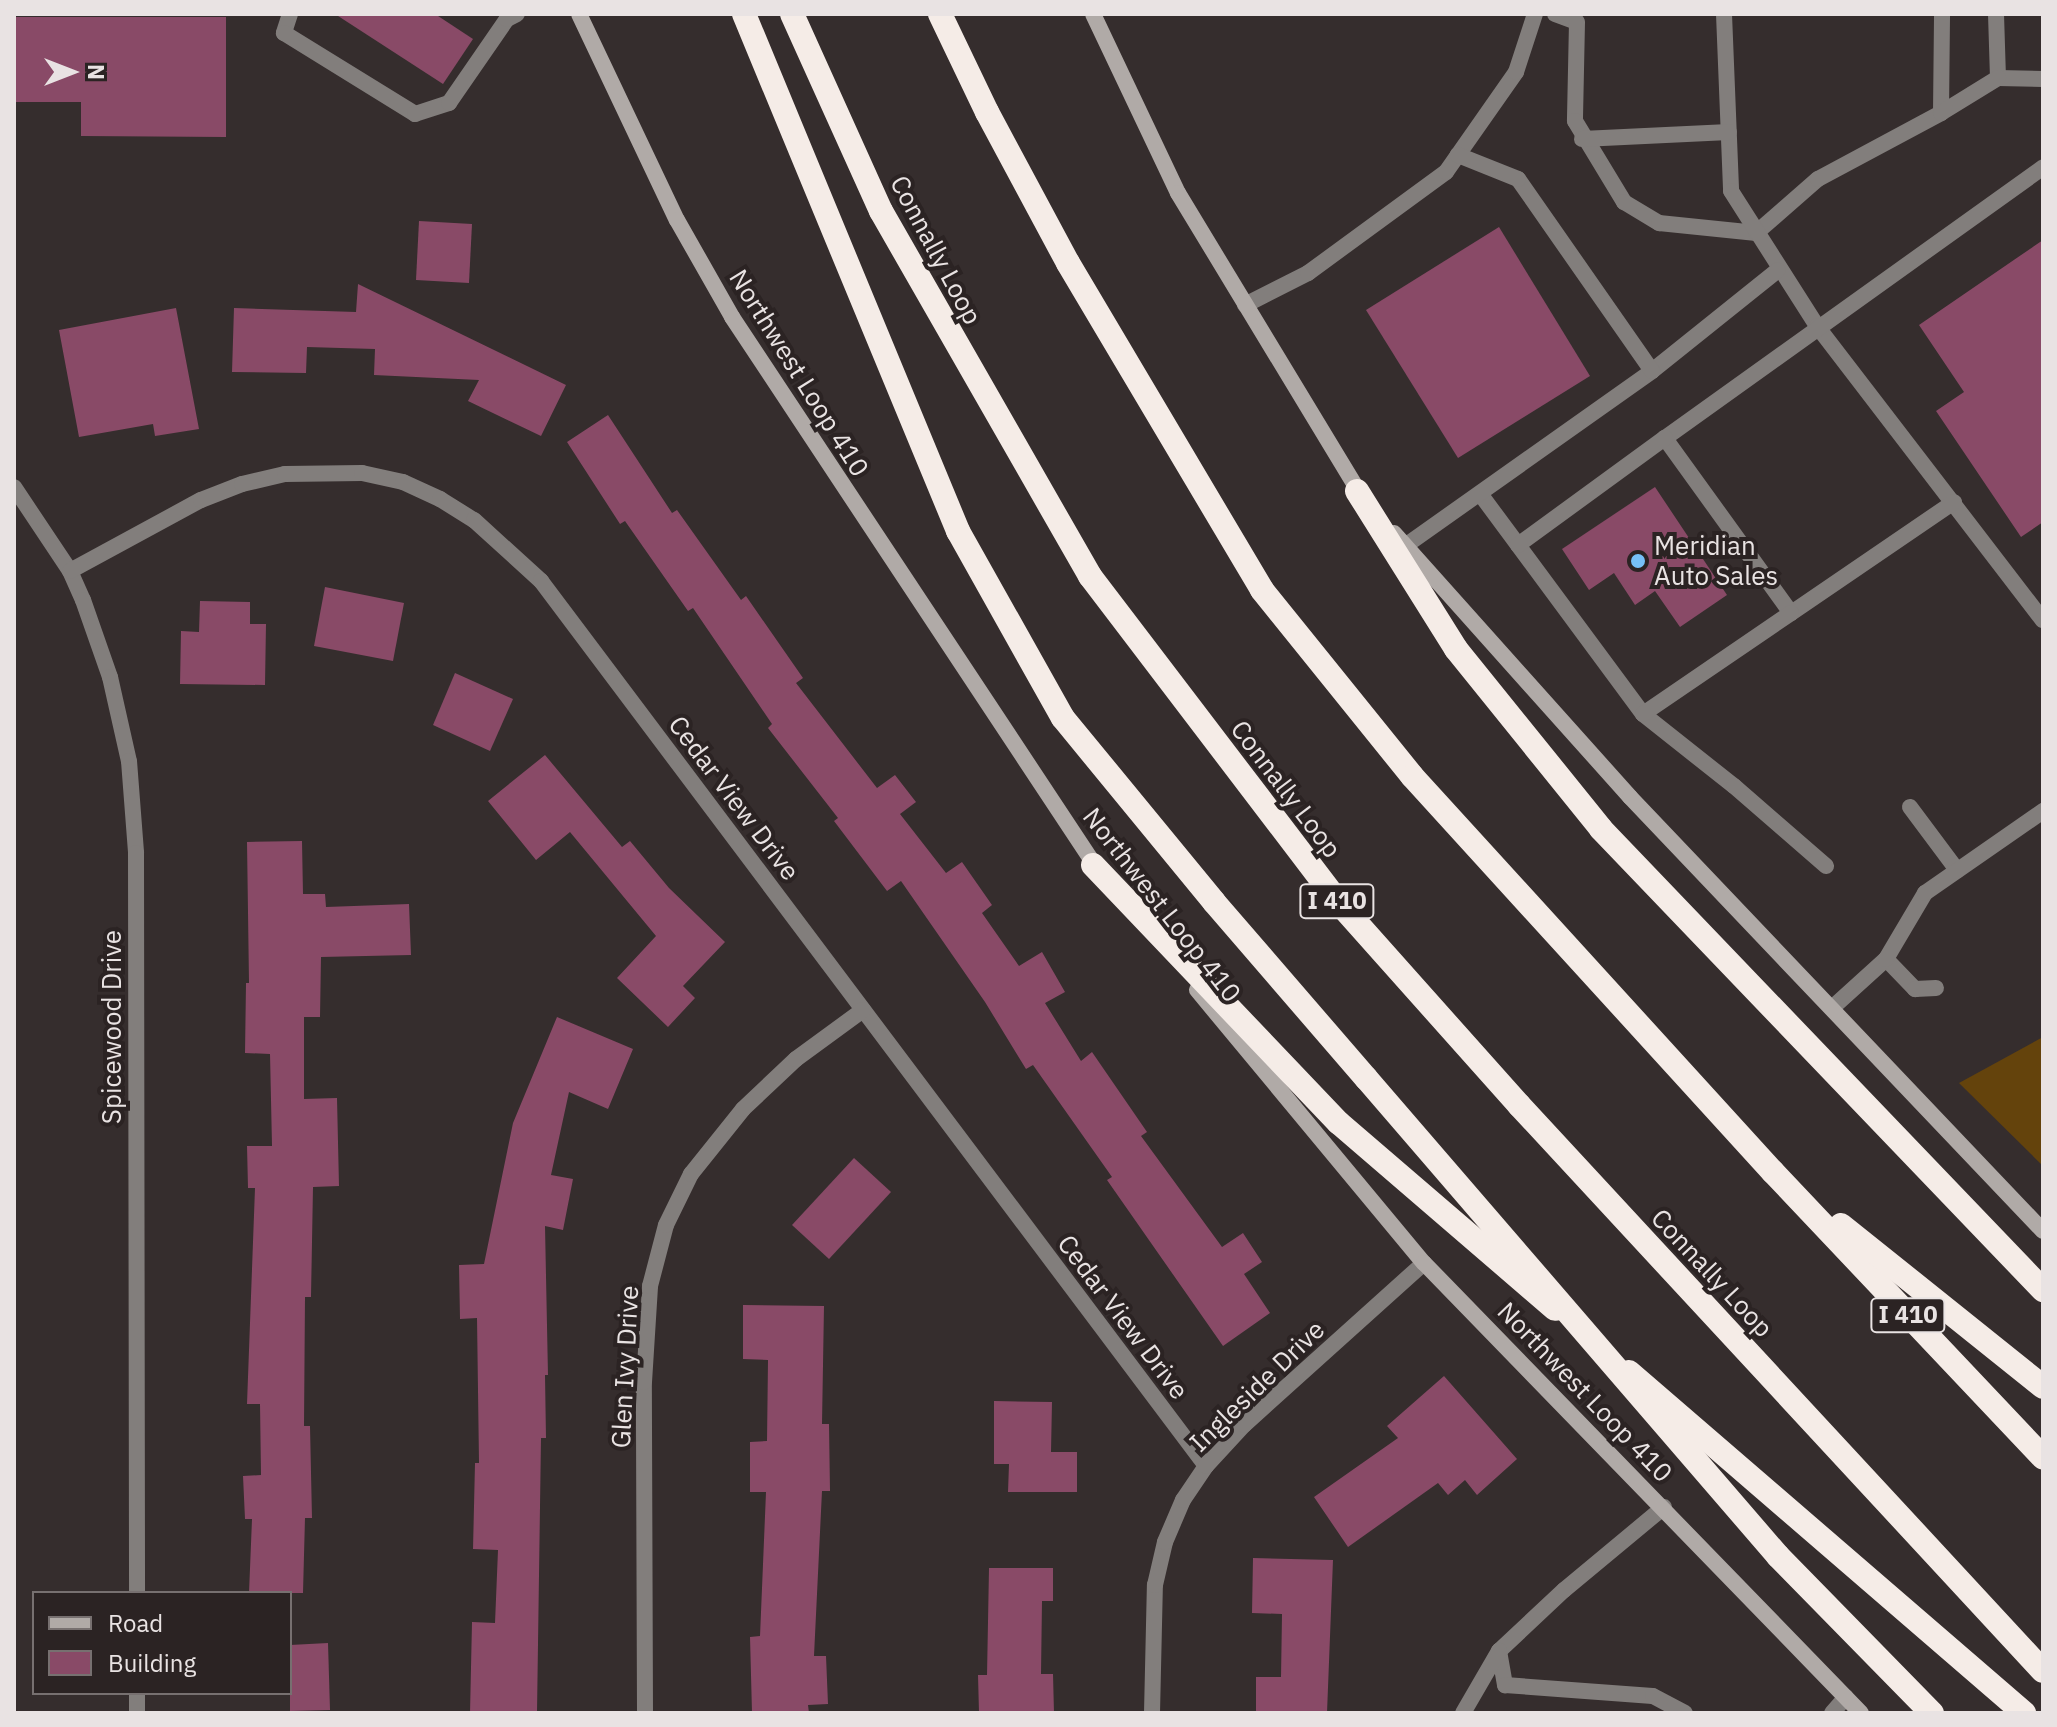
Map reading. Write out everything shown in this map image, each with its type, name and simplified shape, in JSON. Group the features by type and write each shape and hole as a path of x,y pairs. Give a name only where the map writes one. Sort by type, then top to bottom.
{"highway":[{"path":"744,14 958,531 1063,718 1214,902 1778,1556 1932,1713"},
{"name":"Connally Loop","path":"792,14 881,211 1065,535 1117,612 1339,903 1519,1105 2043,1671"},
{"name":"I 410","path":"940,14 987,112 1068,263 1262,590 1412,776 1773,1172 2043,1458"},
{"path":"1357,491 1456,649 1601,829 2043,1290"},
{"path":"1093,865 1339,1123 2024,1713"},
{"path":"1773,1172 2043,1387"}],"main road":[{"name":"Northwest Loop 410","path":"579,14 677,220 732,317 1093,865 1424,1263 1861,1713"},
{"path":"588,14 593,45"},
{"path":"1093,14 1178,193 1357,491 1548,709 2043,1231"},
{"path":"1105,14 1109,49"}],"street":[{"path":"290,14 284,33 415,114 449,103 508,16"},
{"path":"1245,305 1308,273 1446,172 1516,72 1535,14"},
{"path":"1555,14 1577,22 1575,121 1582,139 1624,202 1659,223 1756,233 1818,179 1941,113 1998,78 2043,79"},
{"path":"1724,14 1731,191 1778,270 1817,326 2043,620"},
{"path":"1941,113 1942,14"},
{"path":"1996,14 1998,78"},
{"path":"1582,139 1729,132"},
{"path":"1458,155 1518,179 1652,371"},
{"path":"1518,545 1817,326 2043,167"},
{"path":"1405,546 1652,371 1778,270"},
{"path":"1665,438 1791,613"},
{"name":"Cedar View Drive","path":"70,571 201,500 242,484 285,474 362,473 403,482 440,499 509,548 541,581 1206,1466"},
{"name":"Spicewood Drive","path":"14,487 70,571 110,677 129,761 135,838 137,1591"},
{"path":"1481,495 1643,714 1734,786 1826,866"},
{"path":"1643,714 1954,502"},
{"path":"1910,807 1957,870"},
{"path":"1832,1008 1886,959 1925,893 2043,811"},
{"path":"1886,959 1915,989 1936,988"},
{"name":"Glen Ivy Drive","path":"645,1713 644,1382 650,1286 666,1225 691,1174 743,1109 796,1059 863,1010"},
{"name":"Ingleside Drive","path":"1152,1713 1155,1585 1165,1542 1183,1500 1206,1466 1244,1425 1424,1263"},
{"path":"1463,1713 1499,1651 1564,1590 1664,1507"},
{"path":"1499,1651 1505,1685 1653,1696 1685,1713"},
{"path":"1832,1713 1846,1697"}],"shaded area":[{"path":"2043,1037 2043,1166 1959,1083"}],"building":[{"path":"335,14 435,14 473,39 443,84"},
{"path":"14,17 226,17 226,137 81,136 81,102 14,102"},
{"path":"419,221 472,224 469,283 416,280"},
{"path":"1499,227 1590,376 1458,458 1366,310"},
{"path":"2043,240 2043,522 2021,537 1936,411 1964,392 1919,325"},
{"path":"358,284 566,385 541,436 468,401 479,380 374,375 375,349 307,347 306,373 232,372 234,308 356,312"},
{"path":"176,308 199,429 155,436 153,424 79,437 59,330"},
{"path":"608,415 672,513 677,510 741,600 746,596 803,678 796,683 877,788 895,775 916,802 900,814 946,873 962,862 992,905 982,913 1019,966 1042,952 1065,992 1045,1003 1081,1061 1092,1052 1147,1132 1141,1136 1222,1247 1243,1233 1262,1262 1244,1274 1270,1313 1223,1346 1107,1180 1112,1177 1033,1065 1026,1069 985,1002 901,881 887,891 834,821 838,818 768,728 772,724 693,608 688,611 625,521 620,524 567,442"},
{"name":"Meridian Auto Sales","path":"1655,487 1727,595 1680,627 1655,591 1635,605 1614,573 1589,590 1562,549"},
{"path":"325,587 404,603 393,661 314,646"},
{"path":"200,601 250,602 250,624 266,624 265,685 180,684 181,631 199,632"},
{"path":"455,673 513,699 490,751 433,725"},
{"path":"545,755 622,847 630,841 669,888 725,942 683,986 695,998 668,1027 617,978 656,936 570,832 536,860 488,801"},
{"path":"302,841 303,894 325,894 326,907 409,904 411,955 321,957 320,1017 304,1017 304,1099 337,1098 339,1186 313,1187 311,1297 305,1297 304,1426 310,1426 312,1518 305,1518 303,1593 249,1591 252,1519 245,1519 243,1476 261,1475 260,1404 247,1404 255,1188 248,1188 247,1146 272,1146 270,1054 245,1053 246,983 249,983 247,842"},
{"path":"557,1017 633,1049 608,1109 569,1092 551,1175 573,1179 563,1230 545,1226 548,1375 545,1375 546,1438 541,1438 537,1713 470,1713 472,1622 495,1623 498,1550 473,1549 475,1463 479,1463 477,1318 460,1319 459,1265 484,1264 513,1123"},
{"path":"854,1158 891,1192 829,1259 792,1225"},
{"path":"743,1305 824,1306 822,1424 829,1424 830,1491 822,1491 814,1656 826,1656 828,1704 808,1705 809,1713 752,1713 750,1637 760,1636 766,1492 750,1492 750,1442 767,1441 768,1360 743,1359"},
{"path":"1444,1376 1517,1459 1477,1495 1465,1480 1448,1495 1438,1483 1348,1547 1314,1497 1398,1438 1387,1426"},
{"path":"994,1401 1052,1402 1051,1452 1077,1452 1077,1492 1008,1492 1009,1464 994,1464"},
{"path":"1253,1558 1333,1560 1327,1713 1256,1713 1256,1677 1281,1677 1282,1614 1252,1613"},
{"path":"989,1568 1053,1568 1053,1601 1042,1601 1041,1674 1053,1674 1054,1713 979,1713 978,1675 987,1675"},
{"path":"328,1643 330,1710 290,1711 292,1645"}],"place":[{"name":"Meridian Auto Sales","path":"1638,561"}]}
